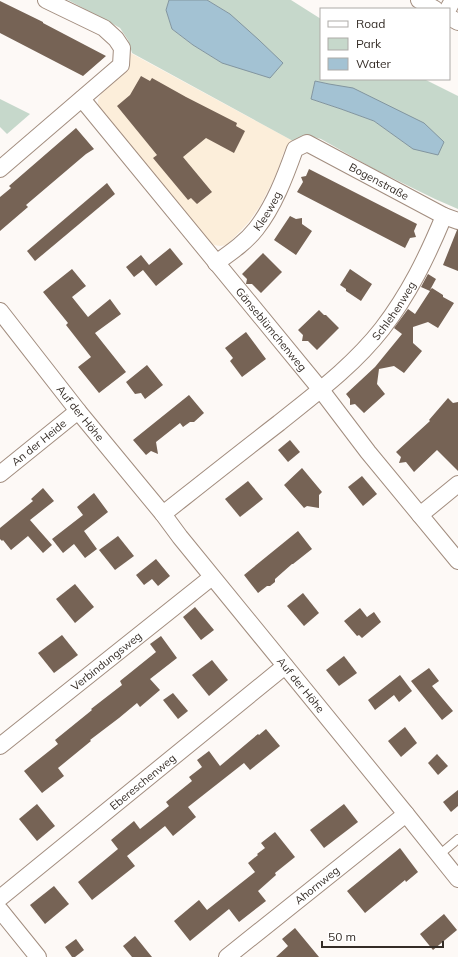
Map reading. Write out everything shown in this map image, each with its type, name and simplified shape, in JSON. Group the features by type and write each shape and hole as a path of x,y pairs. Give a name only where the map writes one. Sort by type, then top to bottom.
{"street":[{"path":"0,168 121,65 122,48 116,39 104,28 46,0"},
{"path":"419,0 433,8"},
{"name":"Gänseblümchenweg","path":"82,99 458,561"},
{"name":"Bogenstraße","path":"301,146 308,143 451,219"},
{"name":"Kleeweg","path":"216,263 236,249 256,230 270,209 296,150 301,146"},
{"name":"Schlehenweg","path":"320,390 356,359 386,323 415,279 432,246 451,219"},
{"name":"Auf der Höhe","path":"0,311 78,411 458,879"},
{"path":"163,514 320,390"},
{"name":"An der Heide","path":"0,474 78,411"},
{"path":"420,515 458,484"},
{"name":"Verbindungsweg","path":"0,746 212,577"},
{"name":"Ebereschenweg","path":"0,898 285,666"},
{"name":"Ahornweg","path":"227,957 406,814"},
{"path":"0,910 38,957"}],"lane":[{"path":"439,855 458,839"}],"shaded area":[{"path":"127,51 293,141 286,148 274,179 260,206 248,223 227,245 214,245 206,241 99,111 98,100"}],"green space":[{"path":"68,0 169,0 166,10 172,29 193,45 222,63 230,14 207,0 291,0 320,18 320,80 426,80 458,96 458,209 376,170 321,139 310,136 293,141 132,53 128,40 120,28","holes":["315,81 329,84 413,149 374,121 311,99"]},
{"path":"0,99 30,114 7,134 0,127"}],"water":[{"path":"169,0 207,0 230,14 283,63 270,78 222,63 193,45 172,29 166,10"},
{"path":"315,81 353,88 424,123 444,142 438,155 413,149 374,121 311,99"}],"building":[{"path":"0,1 106,56 83,76 0,33"},
{"path":"141,76 150,81 152,78 237,123 236,126 245,131 234,153 206,138 183,157 212,192 197,204 191,198 188,200 153,158 157,155 117,106 130,95"},
{"path":"76,128 94,149 86,154 26,205 28,207 0,231 0,197 11,188 9,186"},
{"path":"309,169 417,224 414,231 416,237 410,238 405,248 297,192 303,182 301,177 306,176"},
{"path":"107,183 115,194 35,261 27,251"},
{"path":"290,216 296,219 302,218 302,224 312,231 296,255 274,240"},
{"path":"458,230 458,271 443,265"},
{"path":"170,248 183,264 156,286 143,270 134,277 126,267 141,255 149,265"},
{"path":"263,253 282,272 261,293 252,284 246,284 247,279 242,274"},
{"path":"72,269 86,286 72,297 88,317 110,299 121,314 95,333 126,372 99,393 78,367 91,357 66,325 68,323 43,292"},
{"path":"350,269 372,284 361,301 340,285"},
{"path":"428,274 436,279 430,290 432,288 443,295 443,297 454,303 438,328 428,322 413,327 413,343 422,351 404,373 394,366 379,369 377,384 385,394 364,413 355,404 350,405 350,399 346,394 375,367 402,334 394,328 408,309 415,314 430,291 421,287"},
{"path":"319,310 339,328 317,350 308,341 302,341 303,335 298,330"},
{"path":"246,332 266,359 242,377 230,361 233,358 225,348"},
{"path":"147,365 163,385 145,399 141,393 135,394 126,382"},
{"path":"189,395 204,413 194,422 190,422 183,427 180,423 156,442 158,454 151,451 146,455 133,440"},
{"path":"448,398 453,403 458,402 458,471 437,450 414,472 406,462 399,463 401,457 396,452 430,421 429,420"},
{"path":"290,440 300,452 288,462 278,450"},
{"path":"302,468 322,492 319,495 319,508 307,506 304,508 284,485"},
{"path":"362,476 377,494 363,506 348,487"},
{"path":"248,481 263,499 240,517 225,499"},
{"path":"43,488 54,501 30,520 52,545 43,553 28,536 11,550 3,540 2,541 0,539 0,528 33,501 31,499"},
{"path":"94,493 108,512 84,531 97,549 85,558 74,544 63,553 52,539 83,515 77,507"},
{"path":"298,531 312,549 275,579 275,582 258,593 244,575"},
{"path":"118,536 134,556 115,570 99,550"},
{"path":"156,559 170,576 158,586 152,579 144,585 136,575"},
{"path":"75,584 94,607 75,623 56,599"},
{"path":"303,593 319,613 304,626 287,606"},
{"path":"195,607 214,630 201,640 183,617"},
{"path":"360,608 367,617 374,612 381,622 362,638 359,635 357,636 344,621"},
{"path":"62,635 78,655 54,673 38,653"},
{"path":"161,636 177,658 150,679 160,690 140,707 137,703 90,740 91,741 58,768 64,776 42,793 24,771 58,744 55,740 122,685 120,681 156,652 150,644"},
{"path":"344,656 357,673 339,686 326,670"},
{"path":"212,660 228,680 209,696 192,675"},
{"path":"429,668 439,681 432,686 453,711 442,720 411,681"},
{"path":"400,675 412,691 399,702 394,695 375,710 368,700"},
{"path":"173,693 188,711 178,719 163,700"},
{"path":"405,727 417,743 401,757 388,741"},
{"path":"266,729 280,746 250,770 244,763 188,807 196,817 173,836 165,826 127,856 135,866 92,900 78,882 118,849 111,840 134,821 140,829 169,806 166,802 192,781 189,777 202,767 197,760 209,751 220,766"},
{"path":"437,754 448,766 438,775 428,763"},
{"path":"458,790 458,806 451,812 443,802"},
{"path":"37,804 55,826 37,841 19,819"},
{"path":"344,804 358,822 324,848 310,830"},
{"path":"275,832 295,857 275,873 276,875 258,891 266,901 239,922 229,909 190,941 174,921 199,900 207,910 255,872 248,863 265,848 261,843"},
{"path":"400,848 418,872 406,882 405,880 365,913 347,891"},
{"path":"54,886 69,904 45,924 30,905"},
{"path":"444,914 457,930 433,950 420,934"},
{"path":"295,928 319,957 276,957 288,946 282,939"},
{"path":"135,936 152,957 132,957 123,946"},
{"path":"76,939 84,950 75,957 72,957 65,947"}]}
